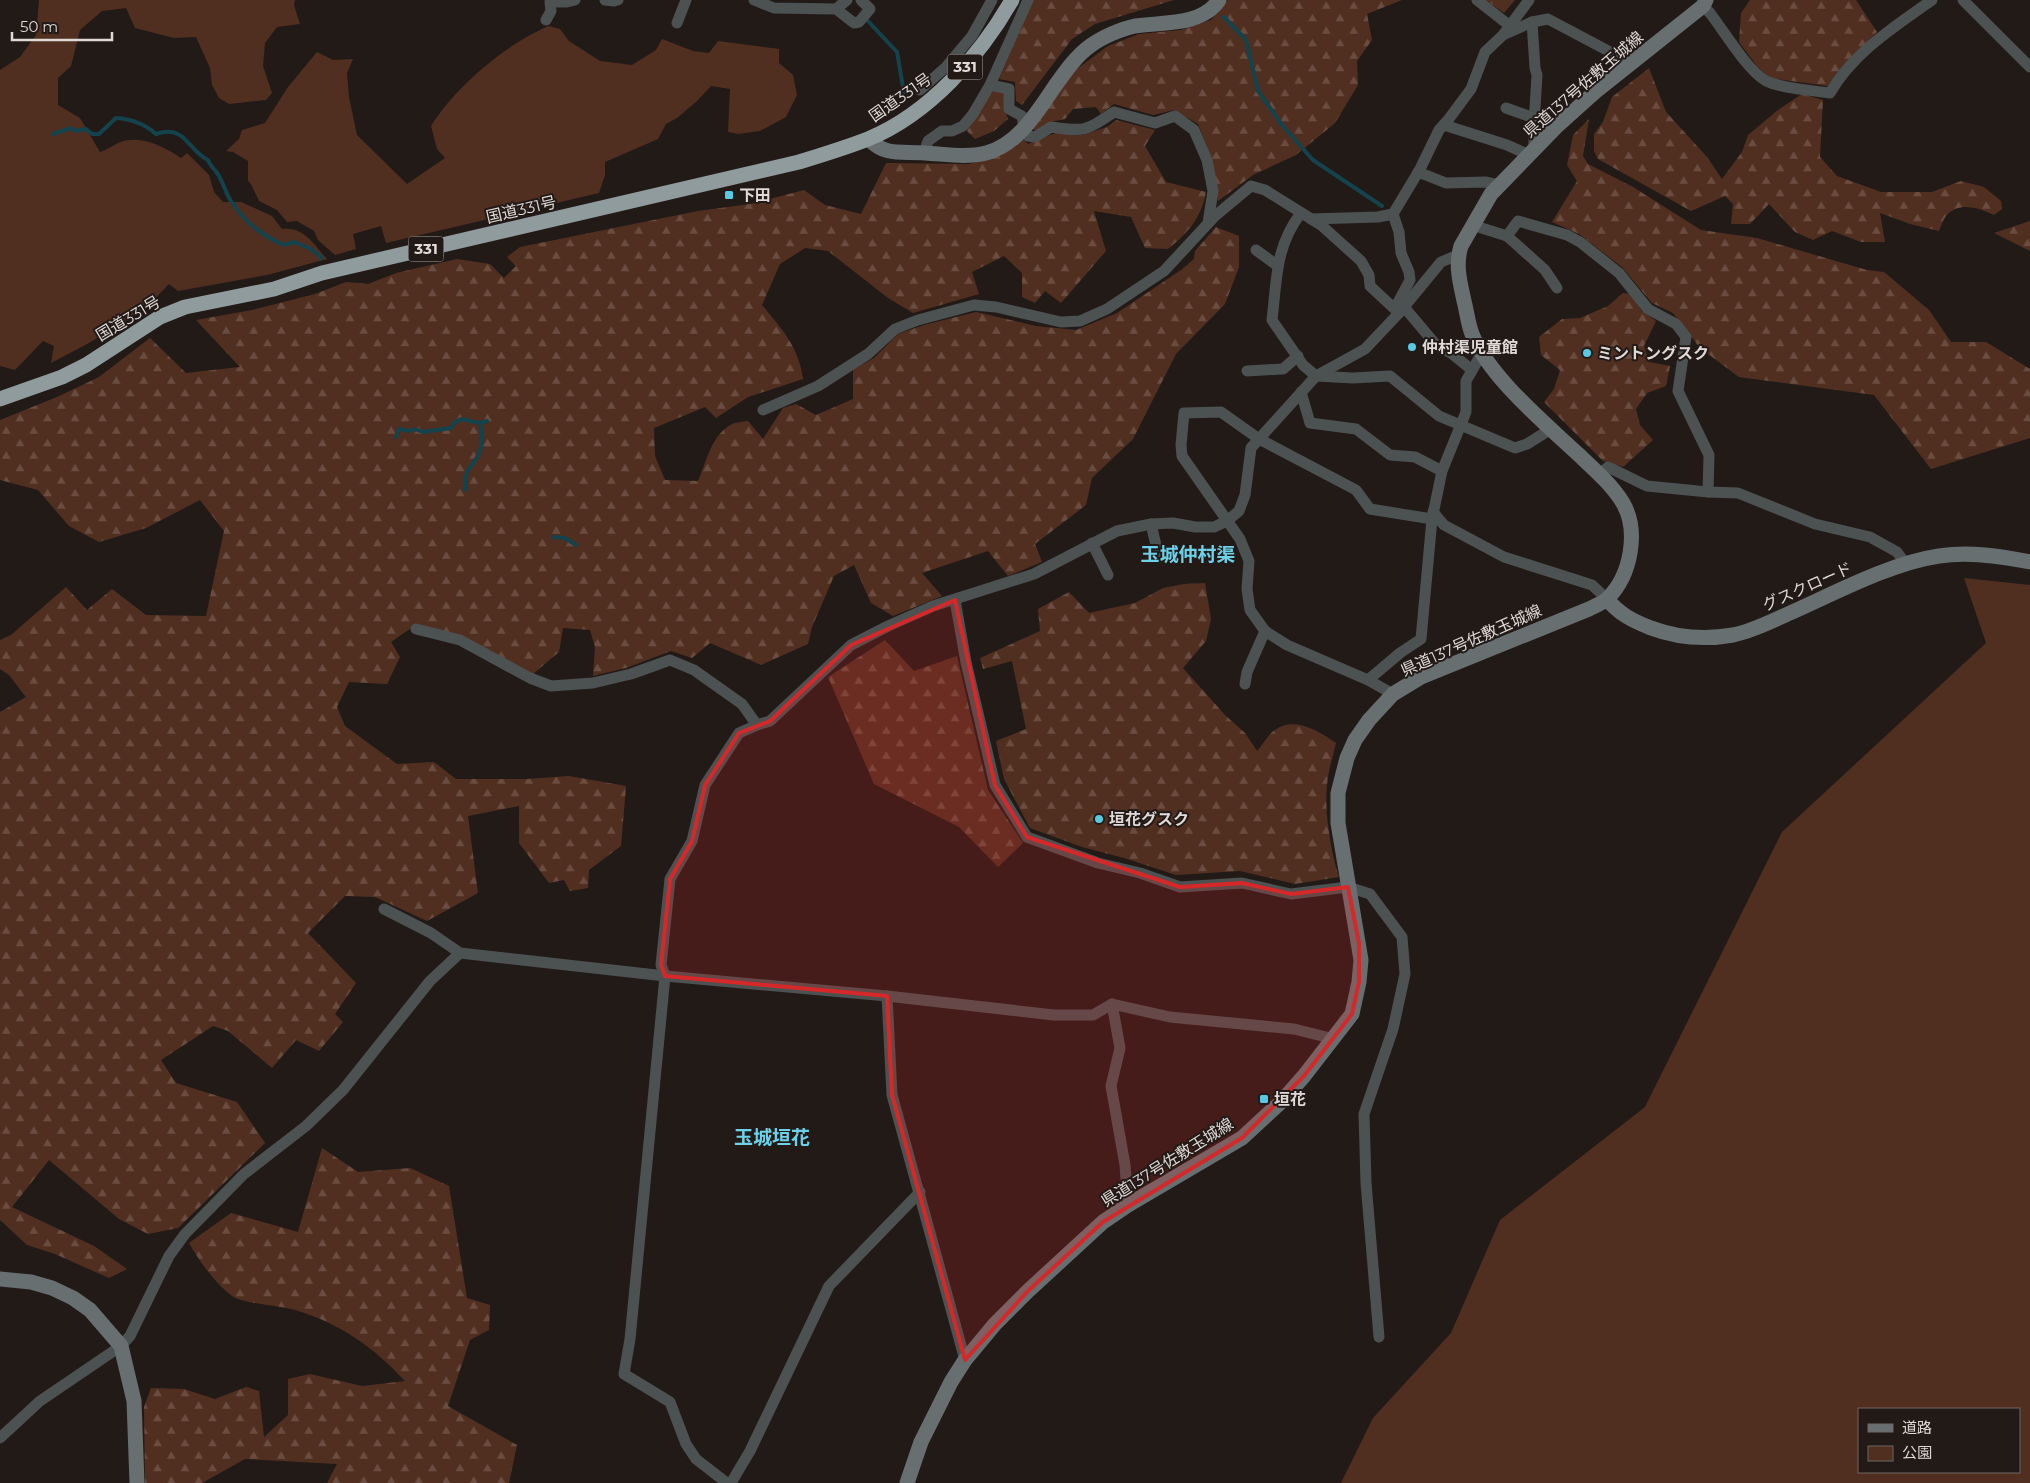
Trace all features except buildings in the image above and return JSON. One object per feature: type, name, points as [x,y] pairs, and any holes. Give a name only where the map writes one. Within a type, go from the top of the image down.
[{"type":"highway","name":"国道331号","points":[[0,399],[62,377],[86,365],[160,317],[185,306],[274,289],[322,273],[798,162],[869,139],[903,120],[927,102],[963,69],[999,23],[1012,0]]},
{"type":"main road","points":[[869,139],[883,151],[963,155],[986,153],[1001,146],[1024,128],[1073,62],[1090,46],[1133,27],[1198,18],[1208,12],[1219,0]]},
{"type":"main road","name":"県道137号佐敷玉城線","points":[[907,1483],[921,1442],[951,1382],[965,1360],[996,1324],[1028,1291],[1096,1228],[1128,1205],[1242,1138],[1281,1102],[1334,1039],[1352,1014],[1360,982],[1360,952],[1338,823],[1338,794],[1347,758],[1354,740],[1369,720],[1393,694],[1422,677],[1589,609],[1607,599],[1618,586],[1626,571],[1631,550],[1629,518],[1623,504],[1599,474],[1517,397],[1482,354],[1472,334],[1457,270],[1458,255],[1472,225],[1491,194],[1531,152],[1569,115],[1704,3]]},
{"type":"main road","name":"グスクロード","points":[[1607,599],[1624,616],[1656,630],[1689,637],[1714,637],[1735,634],[1757,627],[1868,578],[1906,564],[1939,556],[1976,554],[2030,562]]},
{"type":"main road","points":[[0,1279],[31,1282],[52,1288],[73,1298],[90,1310],[121,1346],[134,1401],[137,1483]]},
{"type":"street","points":[[546,20],[551,11],[550,2],[576,0]]},
{"type":"street","points":[[605,0],[614,2],[618,0]]},
{"type":"street","points":[[677,23],[686,0]]},
{"type":"street","points":[[754,0],[774,8],[836,9],[854,23],[859,22],[870,9],[861,0]]},
{"type":"street","points":[[836,9],[847,0]]},
{"type":"street","points":[[920,90],[946,67],[972,36],[992,0]]},
{"type":"street","points":[[924,153],[928,141],[942,131],[952,131],[963,126],[974,114],[990,85],[1028,0]]},
{"type":"street","points":[[1477,0],[1506,30]]},
{"type":"street","points":[[1704,3],[1752,70],[1766,81],[1782,86],[1830,93],[1847,68],[1866,50],[1932,0]]},
{"type":"street","points":[[1963,0],[2030,67]]},
{"type":"street","points":[[1524,2],[1506,30],[1485,52],[1471,89],[1429,148],[1418,172],[1393,214],[1378,217],[1306,216],[1290,228],[1278,259],[1272,320],[1303,365],[1316,376],[1353,378],[1390,376],[1439,416],[1515,448],[1527,444],[1552,429]]},
{"type":"street","points":[[1506,30],[1548,19],[1616,56],[1628,66]]},
{"type":"street","points":[[1444,125],[1531,152],[1537,75],[1532,22]]},
{"type":"street","points":[[990,85],[1009,89],[1009,109],[1022,116],[1024,128],[1028,136],[1034,137],[1051,127],[1072,130],[1090,128],[1114,112],[1155,123],[1175,116],[1194,130],[1207,160],[1213,191],[1208,223]]},
{"type":"street","points":[[1506,108],[1534,118]]},
{"type":"street","points":[[1418,172],[1446,183],[1485,182],[1500,185]]},
{"type":"street","points":[[763,410],[818,386],[868,354],[895,329],[918,320],[974,305],[996,307],[1061,322],[1080,321],[1107,309],[1164,271],[1208,223],[1251,186],[1265,190],[1322,225],[1362,261],[1369,275],[1370,286],[1399,309],[1437,346],[1451,353],[1472,370]]},
{"type":"street","points":[[1393,214],[1399,232],[1401,253],[1409,272],[1410,280],[1399,309]]},
{"type":"street","points":[[1507,236],[1518,222],[1567,235],[1580,242],[1619,274],[1648,309],[1676,324],[1686,337],[1678,391],[1709,455],[1708,492]]},
{"type":"street","points":[[1472,225],[1507,236],[1545,270],[1557,288]]},
{"type":"street","points":[[1256,250],[1278,266]]},
{"type":"street","points":[[920,1192],[829,1286],[750,1451],[729,1483],[696,1458],[686,1444],[670,1402],[624,1374],[632,1322],[665,976],[661,965],[670,879],[692,842],[704,785],[740,733],[757,724],[770,721],[851,645],[918,613],[1034,574],[1117,532],[1151,524],[1173,523],[1195,527],[1214,527],[1226,521],[1239,511],[1245,495],[1251,448],[1316,376],[1365,349],[1441,262],[1458,255]]},
{"type":"street","points":[[1368,680],[1400,653],[1421,640],[1432,515],[1442,471],[1466,412],[1466,381],[1482,354]]},
{"type":"street","points":[[1247,371],[1283,369],[1298,356]]},
{"type":"street","points":[[1301,392],[1310,423],[1356,429],[1390,455],[1415,457],[1442,471]]},
{"type":"street","points":[[1393,694],[1368,680],[1287,645],[1264,631],[1250,610],[1247,589],[1248,561],[1240,539],[1182,456],[1181,445],[1184,413],[1220,412],[1258,440],[1356,490],[1370,509],[1432,515],[1444,525],[1504,557],[1592,585],[1607,599]]},
{"type":"street","points":[[1599,474],[1608,467],[1647,486],[1738,493],[1815,524],[1870,537],[1897,552],[1906,564]]},
{"type":"street","points":[[1151,524],[1158,558]]},
{"type":"street","points":[[1092,543],[1108,575]]},
{"type":"street","points":[[955,600],[966,662],[996,785],[1027,837],[1098,863],[1140,873],[1180,887],[1242,883],[1291,894],[1348,887],[1370,894],[1402,937],[1405,974],[1393,1030],[1364,1114],[1366,1183],[1379,1337]]},
{"type":"street","points":[[416,629],[460,640],[530,678],[552,686],[592,683],[631,674],[670,660],[694,670],[742,704],[757,724]]},
{"type":"street","points":[[1245,684],[1247,672],[1264,631]]},
{"type":"street","points":[[384,909],[431,934],[460,953],[665,976],[887,996],[1054,1015],[1093,1016],[1112,1004],[1170,1017],[1294,1029],[1334,1039]]},
{"type":"street","points":[[0,1438],[40,1401],[121,1346],[130,1336],[169,1256],[185,1234],[244,1174],[306,1126],[343,1090],[430,981],[460,953]]},
{"type":"street","points":[[887,996],[892,1095],[965,1360]]},
{"type":"street","points":[[1112,1004],[1120,1048],[1111,1086],[1125,1165],[1128,1205]]},
{"type":"highlighted area","points":[[955,600],[995,785],[1027,837],[1180,887],[1242,883],[1291,894],[1348,887],[1359,943],[1359,982],[1352,1014],[1304,1076],[1242,1138],[1103,1222],[1028,1291],[965,1360],[892,1095],[887,996],[665,976],[661,965],[670,879],[692,841],[705,785],[739,733],[770,721],[851,645]]},
{"type":"green space","points":[[39,0],[295,0],[294,5],[300,24],[277,27],[265,43],[263,66],[272,93],[266,100],[229,104],[219,98],[212,85],[210,68],[196,37],[174,38],[135,28],[126,8],[102,11],[80,30],[71,66],[58,78],[58,105],[80,118],[100,152],[118,143],[134,140],[151,143],[167,149],[181,158],[187,153],[209,175],[214,192],[223,202],[241,202],[272,216],[282,229],[290,229],[303,234],[313,242],[327,259],[267,275],[178,291],[169,284],[145,309],[51,363],[54,346],[43,341],[15,370],[0,366],[0,70],[20,57],[36,35]]},
{"type":"green space","points":[[1033,0],[1174,0],[1095,24],[1072,39],[1022,105],[1016,101],[1015,82],[999,79]]},
{"type":"green space","points":[[1228,0],[1402,0],[1367,14],[1372,40],[1357,61],[1358,85],[1335,123],[1296,155],[1253,175],[1218,201],[1212,158],[1198,124],[1174,110],[1153,115],[1114,104],[1101,114],[1096,107],[1073,109],[1065,119],[1050,122],[1036,131],[1031,128],[1066,77],[1108,46],[1139,34],[1181,30],[1211,20]]},
{"type":"green space","points":[[1486,0],[1515,0],[1504,13]]},
{"type":"green space","points":[[1750,0],[1856,0],[1877,32],[1840,69],[1828,86],[1769,78],[1757,66],[1739,42],[1741,13]]},
{"type":"green space","points":[[549,26],[560,29],[569,41],[600,61],[632,65],[656,50],[662,39],[693,51],[709,53],[718,41],[779,49],[779,63],[793,75],[797,95],[786,117],[760,131],[738,134],[728,132],[730,89],[711,86],[677,118],[666,124],[658,139],[605,162],[605,175],[599,193],[386,243],[381,226],[353,234],[356,249],[335,255],[318,240],[314,231],[297,221],[287,222],[277,210],[259,201],[248,181],[248,161],[233,152],[226,151],[239,139],[242,130],[265,123],[288,87],[317,52],[333,60],[353,59],[347,73],[349,97],[357,135],[407,184],[445,158],[437,149],[431,126],[454,96],[483,68],[516,43]]},
{"type":"green space","points":[[1649,68],[1666,112],[1707,157],[1722,179],[1742,152],[1748,135],[1778,110],[1802,94],[1823,100],[1820,157],[1837,176],[1881,192],[1932,192],[1961,181],[1984,187],[2001,201],[2002,209],[1994,215],[1969,207],[1951,211],[1943,221],[1939,231],[1910,224],[1880,213],[1885,242],[1861,242],[1832,231],[1813,240],[1795,232],[1769,204],[1750,224],[1731,224],[1733,204],[1725,196],[1691,211],[1598,159],[1594,151],[1594,134],[1603,122],[1612,97]]},
{"type":"green space","points":[[992,91],[1004,93],[1005,111],[1008,119],[994,131],[975,139],[967,131]]},
{"type":"green space","points":[[1589,119],[1583,156],[1588,164],[1633,187],[1701,230],[1757,238],[1867,270],[1884,272],[1929,310],[1951,342],[1986,342],[2030,369],[2030,438],[1931,469],[1874,395],[1739,377],[1700,348],[1673,313],[1652,303],[1622,267],[1579,234],[1552,222],[1577,181],[1567,165],[1573,135]]},
{"type":"green space","points":[[1116,120],[1155,130],[1145,146],[1166,182],[1206,192],[1201,209],[1193,224],[1168,249],[1145,248],[1131,217],[1094,211],[1106,251],[1061,303],[1045,291],[1035,303],[1022,297],[1022,273],[1004,256],[972,272],[979,294],[913,313],[888,298],[828,251],[805,248],[780,264],[762,305],[782,330],[798,357],[803,379],[748,397],[716,418],[705,407],[654,428],[655,456],[665,480],[698,481],[714,442],[725,429],[734,423],[748,421],[763,439],[783,408],[796,404],[816,415],[853,399],[853,370],[874,358],[898,334],[924,325],[976,312],[1036,326],[1076,330],[1117,313],[1181,270],[1194,259],[1195,251],[1216,227],[1239,236],[1239,267],[1225,304],[1176,354],[1133,439],[1092,478],[1086,505],[1035,544],[1042,562],[1008,576],[988,551],[922,573],[942,596],[893,616],[871,603],[854,565],[834,576],[812,627],[808,644],[761,665],[710,643],[692,658],[671,651],[626,668],[593,676],[595,647],[590,630],[563,628],[559,652],[533,674],[417,624],[391,642],[400,657],[387,684],[349,682],[337,707],[345,726],[397,764],[434,762],[456,779],[527,779],[569,776],[626,786],[621,846],[589,870],[588,888],[570,891],[564,880],[549,883],[519,843],[519,806],[468,816],[478,893],[427,921],[375,897],[345,896],[308,933],[356,983],[335,1014],[343,1022],[319,1051],[296,1040],[272,1068],[228,1031],[213,1026],[161,1060],[176,1083],[237,1102],[265,1143],[178,1228],[148,1234],[119,1219],[49,1160],[12,1207],[94,1246],[127,1269],[109,1278],[55,1254],[27,1245],[0,1220],[0,712],[26,697],[9,675],[0,669],[0,640],[11,635],[66,587],[87,610],[112,589],[146,615],[206,616],[224,531],[200,500],[146,528],[99,542],[69,526],[38,490],[0,480],[0,420],[57,397],[99,377],[150,338],[186,373],[240,367],[196,320],[252,310],[315,294],[346,282],[368,284],[396,273],[457,259],[490,264],[504,278],[516,266],[507,257],[520,247],[698,211],[750,204],[804,190],[825,205],[861,214],[886,163],[969,164],[1001,155],[1021,137],[1028,144],[1060,132],[1083,135],[1107,127]]},
{"type":"green space","points":[[2030,221],[2030,251],[1994,233]]},
{"type":"green space","points":[[1623,293],[1630,294],[1642,311],[1656,321],[1644,346],[1649,362],[1670,366],[1666,386],[1647,393],[1636,409],[1640,425],[1653,440],[1623,467],[1603,461],[1544,402],[1554,389],[1560,370],[1541,355],[1539,337],[1562,319],[1580,318],[1608,306]]},
{"type":"green space","points":[[1964,578],[2030,585],[2030,1483],[1341,1483],[1373,1418],[1451,1333],[1500,1220],[1645,1107],[1782,832],[1986,643]]},
{"type":"green space","points":[[1205,583],[1211,619],[1206,641],[1183,668],[1225,715],[1245,733],[1257,751],[1272,732],[1290,724],[1314,730],[1336,743],[1329,769],[1326,807],[1333,856],[1339,877],[1295,884],[1240,871],[1176,875],[1082,847],[1030,828],[1004,779],[996,741],[1026,729],[1012,661],[983,669],[980,658],[1040,631],[1038,609],[1069,592],[1089,613],[1135,603],[1163,588]]},
{"type":"green space","points":[[885,640],[914,671],[957,656],[988,790],[1023,843],[998,867],[959,827],[874,784],[828,677]]},
{"type":"green space","points":[[322,1148],[358,1172],[410,1168],[449,1186],[467,1298],[490,1305],[489,1330],[470,1340],[448,1406],[517,1445],[509,1483],[327,1483],[337,1464],[245,1459],[202,1483],[145,1483],[144,1407],[151,1388],[184,1389],[215,1399],[246,1387],[259,1391],[264,1437],[288,1415],[288,1379],[310,1374],[362,1386],[405,1381],[368,1347],[341,1329],[295,1310],[243,1301],[232,1296],[208,1271],[189,1243],[231,1213],[298,1232]]},
{"type":"waterway","points":[[1224,17],[1246,40],[1258,91],[1282,125],[1313,160],[1382,206]]},
{"type":"waterway","points":[[867,20],[897,52],[904,93]]},
{"type":"waterway","points":[[53,134],[71,128],[75,131],[86,129],[92,134],[99,134],[116,118],[138,123],[156,134],[166,132],[180,135],[201,156],[208,160],[219,176],[231,201],[254,227],[284,245],[294,242],[311,249],[322,258]]},
{"type":"waterway","points":[[396,437],[399,429],[410,431],[415,429],[423,432],[451,428],[454,423],[461,419],[480,423]]},
{"type":"waterway","points":[[466,490],[467,472],[481,448],[480,423],[487,421]]},
{"type":"waterway","points":[[553,537],[565,538],[576,545]]},
{"type":"place","name":"下田","points":[[729,195]]},
{"type":"place","name":"仲村渠児童館","points":[[1412,347]]},
{"type":"place","name":"ミントングスク","points":[[1587,353]]},
{"type":"place","name":"垣花グスク","points":[[1099,819]]},
{"type":"place","name":"垣花","points":[[1264,1099]]},
{"type":"district","name":"玉城仲村渠","points":[[1188,554]]},
{"type":"district","name":"玉城垣花","points":[[772,1137]]}]
